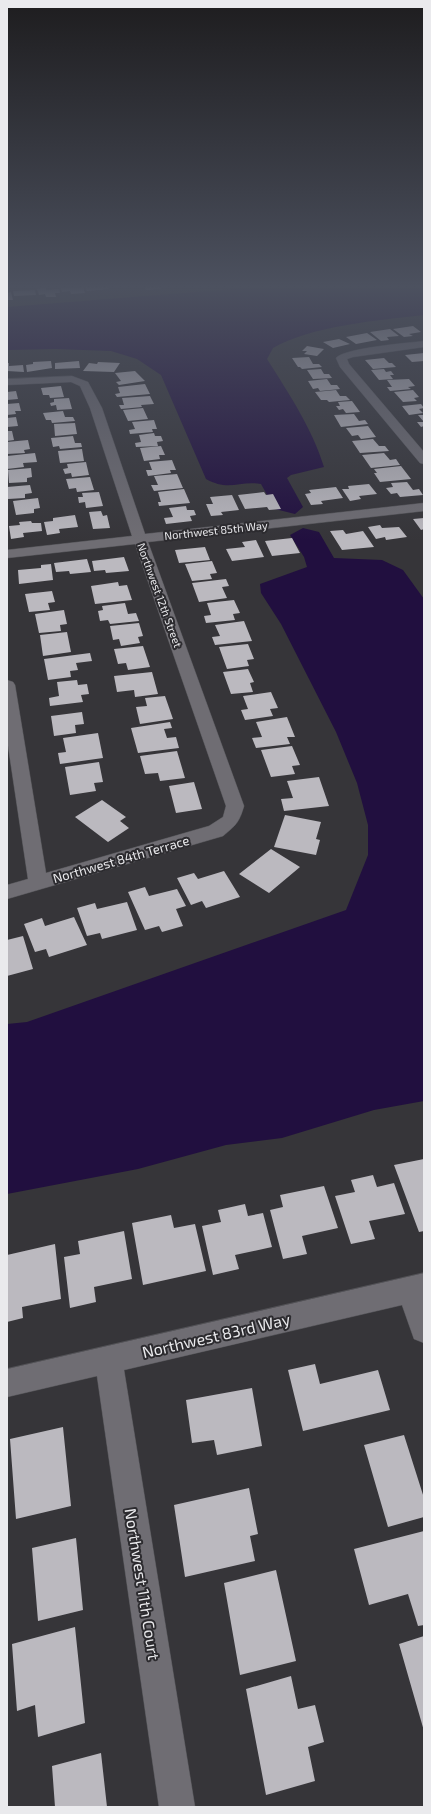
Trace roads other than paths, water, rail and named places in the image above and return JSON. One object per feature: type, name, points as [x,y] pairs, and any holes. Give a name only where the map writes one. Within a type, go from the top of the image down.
[{"type":"street","points":[[350,372],[424,460]]},
{"type":"street","name":"Northwest 12th Street","points":[[7,382],[72,379],[84,384],[96,408],[140,539],[235,806],[232,820]]},
{"type":"street","name":"Northwest 85th Way","points":[[7,554],[424,507]]},
{"type":"street","points":[[7,685],[38,883]]},
{"type":"street","name":"Northwest 84th Terrace","points":[[7,892],[216,831],[232,820]]},
{"type":"street","points":[[417,1288],[424,1329]]},
{"type":"street","name":"Northwest 83rd Way","points":[[7,1383],[109,1361],[417,1288]]},
{"type":"street","name":"Northwest 11th Court","points":[[109,1361],[176,1807]]}]
